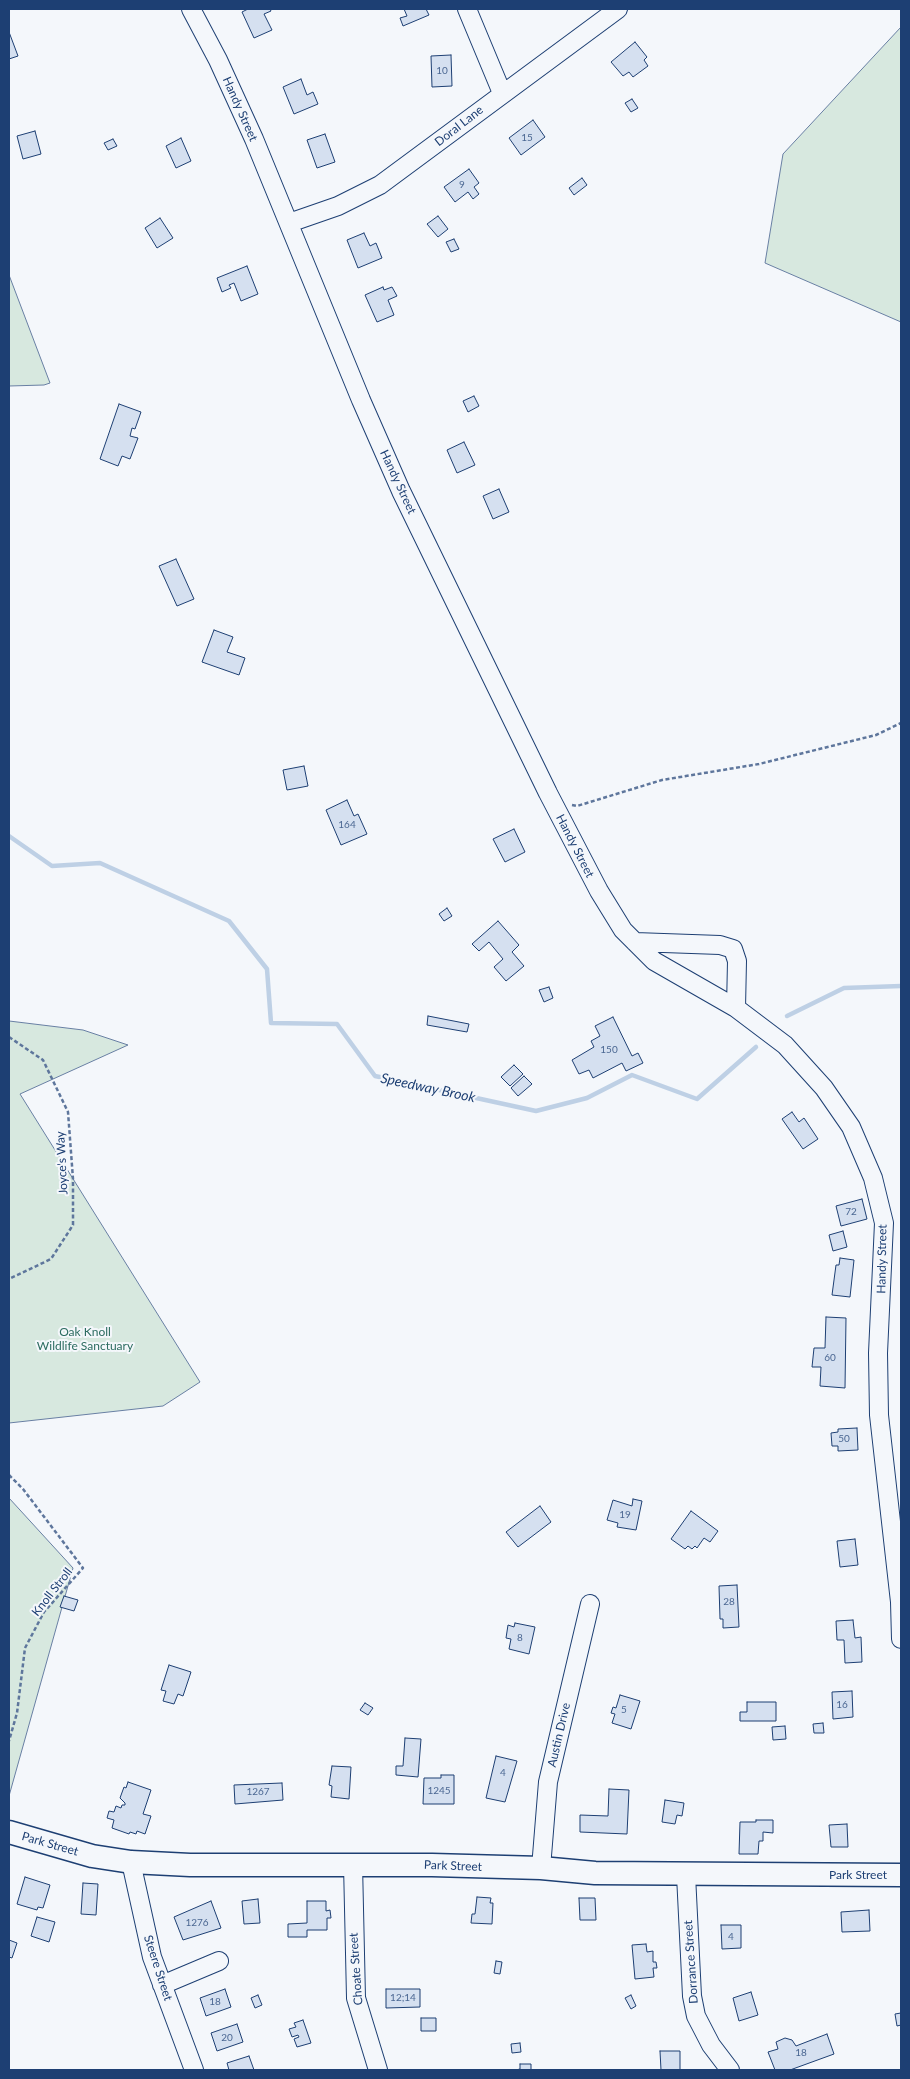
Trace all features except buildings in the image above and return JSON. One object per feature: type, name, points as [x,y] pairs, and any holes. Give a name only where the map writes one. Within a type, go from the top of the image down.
[{"type":"main road","name":"Park Street","points":[[9,1832],[60,1848],[131,1862],[190,1865],[353,1864],[541,1868],[595,1873],[901,1875]]},
{"type":"street","name":"Handy Street","points":[[191,9],[218,60],[250,130],[361,400],[401,491],[548,793],[598,891],[623,930],[654,961],[736,1008],[784,1045],[824,1088],[851,1127],[872,1178],[884,1223],[878,1352],[879,1416],[899,1595],[901,1639]]},
{"type":"street","points":[[467,9],[502,93]]},
{"type":"street","name":"Doral Lane","points":[[289,223],[338,206],[380,184],[618,9]]},
{"type":"street","points":[[635,942],[720,945],[733,949],[737,961],[736,1008]]},
{"type":"street","name":"Austin Drive","points":[[541,1868],[548,1782],[590,1604]]},
{"type":"street","name":"Steere Street","points":[[131,1862],[152,1957],[194,2070]]},
{"type":"street","name":"Choate Street","points":[[353,1864],[356,1998],[378,2070]]},
{"type":"street","name":"Dorrance Street","points":[[686,1874],[692,1996],[696,2016],[711,2045],[730,2070]]},
{"type":"street","points":[[162,1985],[219,1961]]},
{"type":"path","points":[[548,793],[560,802],[577,806],[662,780],[759,764],[876,734],[901,723]]},
{"type":"path","name":"Joyce's Way","points":[[9,1037],[44,1060],[68,1112],[73,1206],[73,1225],[51,1259],[9,1279]]},
{"type":"path","name":"Knoll Stroll","points":[[9,1476],[23,1490],[83,1568],[44,1612],[25,1648],[17,1713],[9,1741]]},
{"type":"green space","points":[[901,27],[901,322],[765,263],[783,154]]},
{"type":"green space","points":[[9,275],[50,383],[44,385],[9,386]]},
{"type":"green space","name":"Oak Knoll Wildlife Sanctuary","points":[[9,1021],[83,1030],[128,1045],[20,1094],[200,1382],[163,1406],[9,1423]]},
{"type":"green space","points":[[9,1498],[73,1568],[9,1796]]},
{"type":"waterway","name":"Speedway Brook","points":[[9,836],[52,866],[100,863],[229,921],[267,969],[271,1023],[337,1024],[375,1076],[536,1111],[587,1098],[632,1075],[697,1099],[756,1047]]},
{"type":"waterway","name":"Speedway Brook","points":[[787,1016],[844,988],[901,986]]}]
